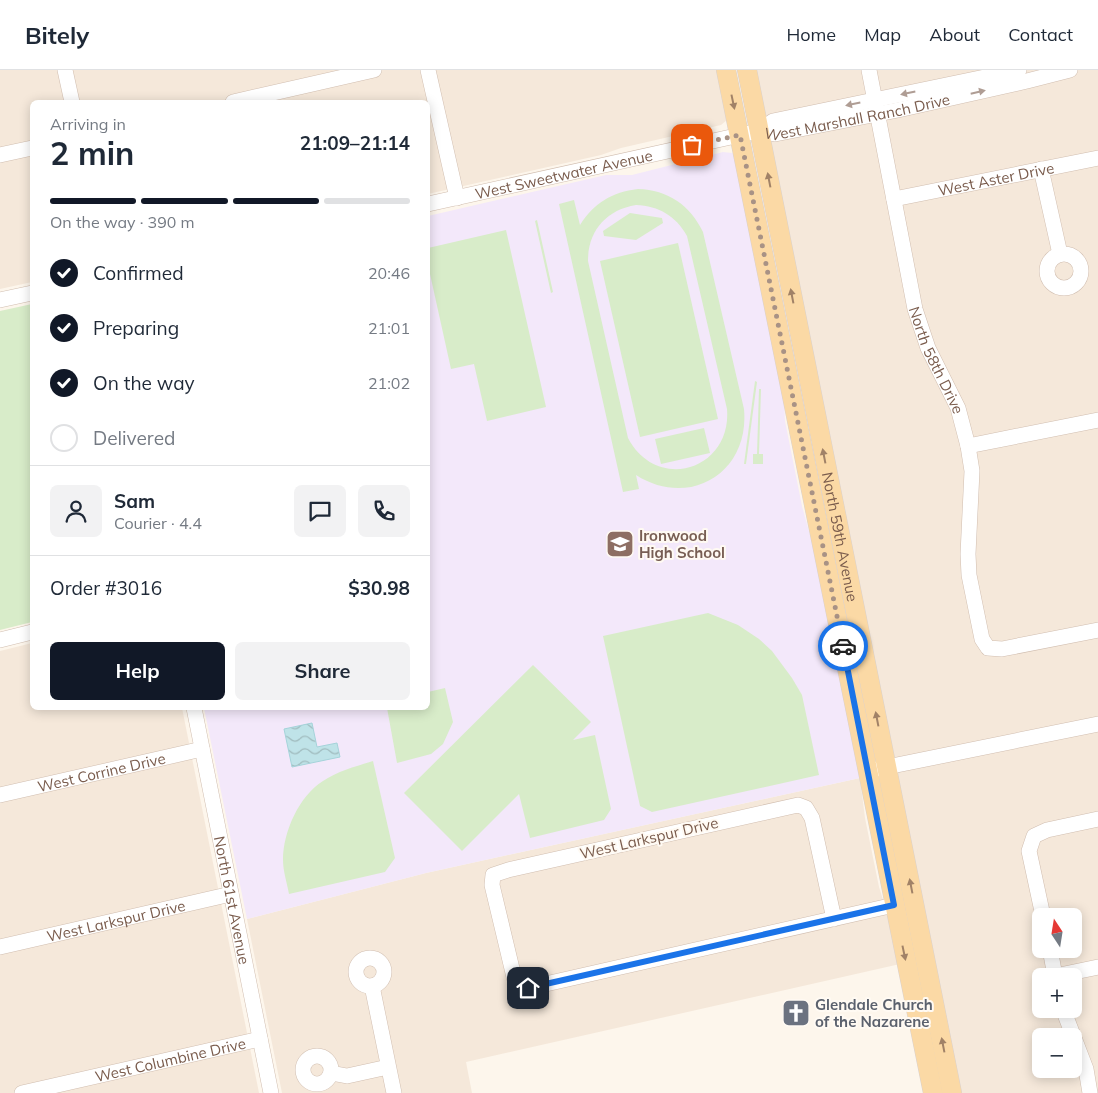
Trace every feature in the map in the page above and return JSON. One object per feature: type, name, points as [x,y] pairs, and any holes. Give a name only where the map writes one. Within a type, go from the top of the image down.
[{"type":"main road","name":"North 59th Avenue","points":[[726,70],[933,1093]]},
{"type":"main road","name":"North 59th Avenue","points":[[747,70],[952,1093]]},
{"type":"main road","points":[[807,474],[822,485],[834,504]]},
{"type":"street","points":[[65,70],[72,100]]},
{"type":"street","points":[[242,100],[374,70]]},
{"type":"street","points":[[428,70],[457,198]]},
{"type":"street","name":"North 58th Drive","points":[[869,70],[915,309],[928,348],[958,408],[968,446],[972,471],[968,554],[969,575],[982,639],[988,648],[1002,650],[1098,630]]},
{"type":"street","name":"West Marshall Ranch Drive","points":[[759,131],[775,134],[1019,70]]},
{"type":"street","name":"West Marshall Ranch Drive","points":[[876,107],[1027,82],[1070,70]]},
{"type":"street","name":"West Sweetwater Avenue","points":[[430,204],[759,131]]},
{"type":"street","points":[[0,156],[30,148]]},
{"type":"street","name":"West Aster Drive","points":[[894,199],[1098,158]]},
{"type":"street","points":[[1041,169],[1060,254]]},
{"type":"street","points":[[0,300],[30,293]]},
{"type":"street","points":[[968,446],[1098,420]]},
{"type":"street","points":[[0,640],[30,632]]},
{"type":"street","name":"North 61st Avenue","points":[[194,710],[271,1093]]},
{"type":"street","points":[[868,771],[1098,724]]},
{"type":"street","name":"West Corrine Drive","points":[[0,795],[202,749]]},
{"type":"street","name":"West Larkspur Drive","points":[[798,805],[806,808],[812,818],[834,919],[528,988],[518,987],[492,884],[493,875],[517,867],[798,805]]},
{"type":"street","points":[[1041,908],[1030,851],[1034,836],[1047,830],[1098,819]]},
{"type":"street","name":"West Larkspur Drive","points":[[0,947],[231,894]]},
{"type":"street","points":[[834,919],[894,905]]},
{"type":"street","points":[[1082,970],[1098,967]]},
{"type":"street","points":[[372,986],[394,1093]]},
{"type":"street","points":[[1066,1018],[1086,1069],[1090,1093]]},
{"type":"street","name":"West Columbine Drive","points":[[22,1093],[260,1039]]},
{"type":"street","points":[[331,1073],[347,1076],[388,1067]]},
{"type":"shaded area","points":[[0,70],[719,70],[727,120],[721,125],[621,148],[601,155],[430,194],[430,100],[30,100],[30,282],[0,289]]},
{"type":"shaded area","points":[[754,70],[1098,70],[1098,1093],[960,1093]]},
{"type":"shaded area","name":"Ironwood High School","points":[[723,152],[732,153],[738,158],[783,381],[785,421],[802,506],[823,582],[860,778],[426,873],[247,919],[204,710],[430,710],[430,216],[606,175],[632,175]]},
{"type":"shaded area","points":[[30,644],[30,710],[182,710],[259,1093],[0,1093],[0,651]]},
{"type":"shaded area","points":[[860,778],[865,818],[879,887],[891,925],[900,964],[466,1062],[472,1093],[282,1093],[247,919],[426,873]]},
{"type":"green space","points":[[638,189],[649,190],[668,196],[685,207],[698,222],[703,232],[744,409],[743,432],[737,451],[726,467],[712,479],[695,486],[676,488],[656,485],[636,475],[639,489],[623,492],[559,204],[574,200],[580,225],[585,217],[604,200]],"holes":[[[636,205],[666,213],[678,223],[687,236],[727,409],[725,430],[718,447],[706,459],[690,467],[673,469],[656,465],[641,455],[628,438],[588,261],[591,240],[595,231],[608,217],[625,208]]]},
{"type":"green space","points":[[630,213],[662,218],[663,223],[636,240],[604,236],[603,231]]},
{"type":"green space","points":[[537,220],[553,292],[551,293],[535,221]]},
{"type":"green space","points":[[506,230],[546,407],[487,421],[474,364],[451,369],[430,274],[430,248]]},
{"type":"green space","points":[[678,243],[718,419],[640,437],[600,261]]},
{"type":"green space","points":[[30,304],[30,622],[0,630],[0,311]]},
{"type":"green space","points":[[755,381],[757,382],[746,464],[744,464]]},
{"type":"green space","points":[[759,389],[761,389],[759,454],[763,454],[763,464],[753,464],[753,454],[757,454]]},
{"type":"green space","points":[[704,428],[710,453],[661,464],[655,439]]},
{"type":"green space","points":[[708,613],[738,625],[759,639],[772,651],[792,678],[802,695],[819,775],[652,812],[640,806],[603,636]]},
{"type":"green space","points":[[533,665],[591,722],[573,740],[595,735],[611,809],[604,820],[530,838],[519,794],[462,851],[404,793]]},
{"type":"green space","points":[[445,688],[453,722],[443,744],[431,754],[397,763],[387,710],[430,710],[430,692]]},
{"type":"green space","points":[[373,761],[395,858],[385,872],[289,894],[283,860],[284,849],[289,827],[300,805],[314,788],[329,777]]},
{"type":"water","points":[[312,723],[317,747],[337,743],[340,757],[292,767],[284,729]]},
{"type":"way so far","points":[[692,145],[740,135],[843,646]]},
{"type":"place","name":"Ironwood High School","points":[[620,544]]},
{"type":"place","name":"Glendale Church of the Nazarene","points":[[796,1013]]},
{"type":"route","points":[[528,988],[894,905],[843,646]]}]
